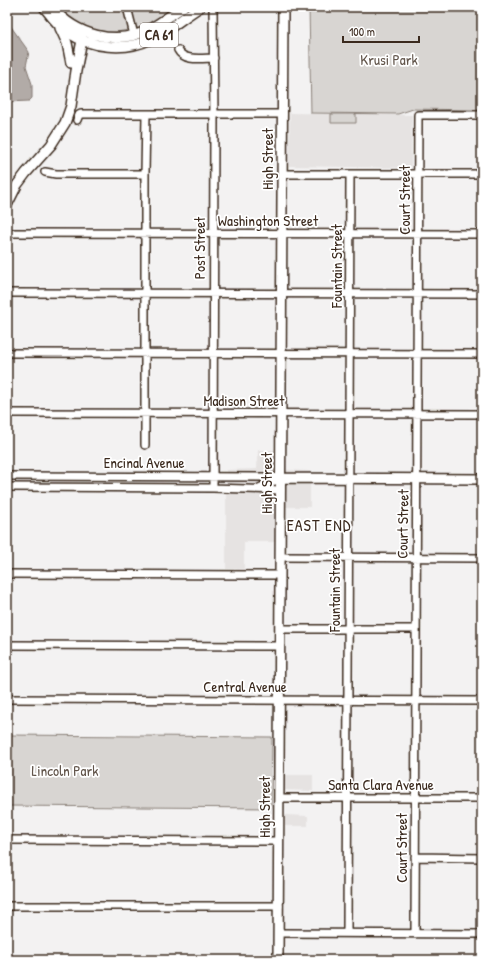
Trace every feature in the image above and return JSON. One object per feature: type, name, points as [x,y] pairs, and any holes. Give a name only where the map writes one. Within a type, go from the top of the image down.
[{"type":"main road","name":"CA 61","points":[[44,7],[66,32],[80,36],[95,44],[111,47],[136,45],[150,40],[200,7]]},
{"type":"main road","name":"CA 61","points":[[52,7],[80,36]]},
{"type":"main road","name":"CA 61","points":[[80,36],[120,37],[134,35],[149,29],[183,7]]},
{"type":"main road","name":"High Street","points":[[278,960],[283,7]]},
{"type":"main road","points":[[57,23],[67,43],[71,63]]},
{"type":"main road","points":[[7,193],[22,169],[47,141],[60,121],[66,104],[71,63],[80,36]]},
{"type":"main road","points":[[7,205],[21,179],[51,145],[71,106],[80,36]]},
{"type":"main road","name":"Encinal Avenue","points":[[281,478],[482,479]]},
{"type":"street","points":[[127,7],[134,35]]},
{"type":"street","name":"Post Street","points":[[212,488],[214,234],[213,7]]},
{"type":"street","points":[[178,50],[180,54],[187,58],[214,58]]},
{"type":"street","points":[[79,117],[146,114],[283,114]]},
{"type":"street","points":[[145,445],[146,114]]},
{"type":"street","name":"Court Street","points":[[415,933],[418,115],[482,115]]},
{"type":"street","points":[[45,172],[56,174],[145,174]]},
{"type":"street","points":[[282,174],[482,174]]},
{"type":"street","name":"Fountain Street","points":[[346,933],[350,174]]},
{"type":"street","name":"Washington Street","points":[[7,233],[482,234]]},
{"type":"street","points":[[7,293],[482,294]]},
{"type":"street","points":[[7,353],[482,354]]},
{"type":"street","name":"Madison Street","points":[[7,413],[482,414]]},
{"type":"street","name":"Encinal Avenue","points":[[7,476],[212,476],[281,478]]},
{"type":"street","points":[[143,477],[143,488]]},
{"type":"street","name":"Encinal Avenue","points":[[257,489],[281,478]]},
{"type":"street","name":"Encinal Avenue","points":[[7,487],[212,488],[281,490]]},
{"type":"street","points":[[280,557],[482,558]]},
{"type":"street","points":[[7,574],[280,575]]},
{"type":"street","points":[[280,629],[416,629]]},
{"type":"street","points":[[7,645],[280,646]]},
{"type":"street","name":"Central Avenue","points":[[7,699],[482,701]]},
{"type":"street","name":"Santa Clara Avenue","points":[[279,798],[482,798]]},
{"type":"street","points":[[7,840],[279,841]]},
{"type":"street","points":[[415,857],[482,858]]},
{"type":"street","points":[[7,906],[279,906]]},
{"type":"street","points":[[278,932],[482,934]]},
{"type":"shaded area","points":[[7,21],[29,52],[26,66],[32,84],[32,98],[29,101],[7,102]]},
{"type":"shaded area","points":[[290,113],[412,115],[411,168],[289,166]]},
{"type":"shaded area","points":[[258,450],[286,451],[287,470],[310,471],[310,507],[286,507],[286,542],[244,542],[244,569],[226,569],[226,470],[257,469]]},
{"type":"shaded area","points":[[285,775],[313,775],[313,791],[285,790]]},
{"type":"shaded area","points":[[285,815],[308,816],[308,826],[285,826]]},
{"type":"green space","points":[[58,7],[175,7],[140,28],[111,33],[96,31],[72,20]]},
{"type":"green space","name":"Krusi Park","points":[[309,7],[481,7],[481,110],[413,109],[398,114],[311,113]]},
{"type":"green space","points":[[331,114],[356,114],[356,123],[331,123]]},
{"type":"green space","name":"Lincoln Park","points":[[7,735],[272,737],[271,808],[7,806]]},
{"type":"district","name":"EAST END","points":[[319,525]]}]
